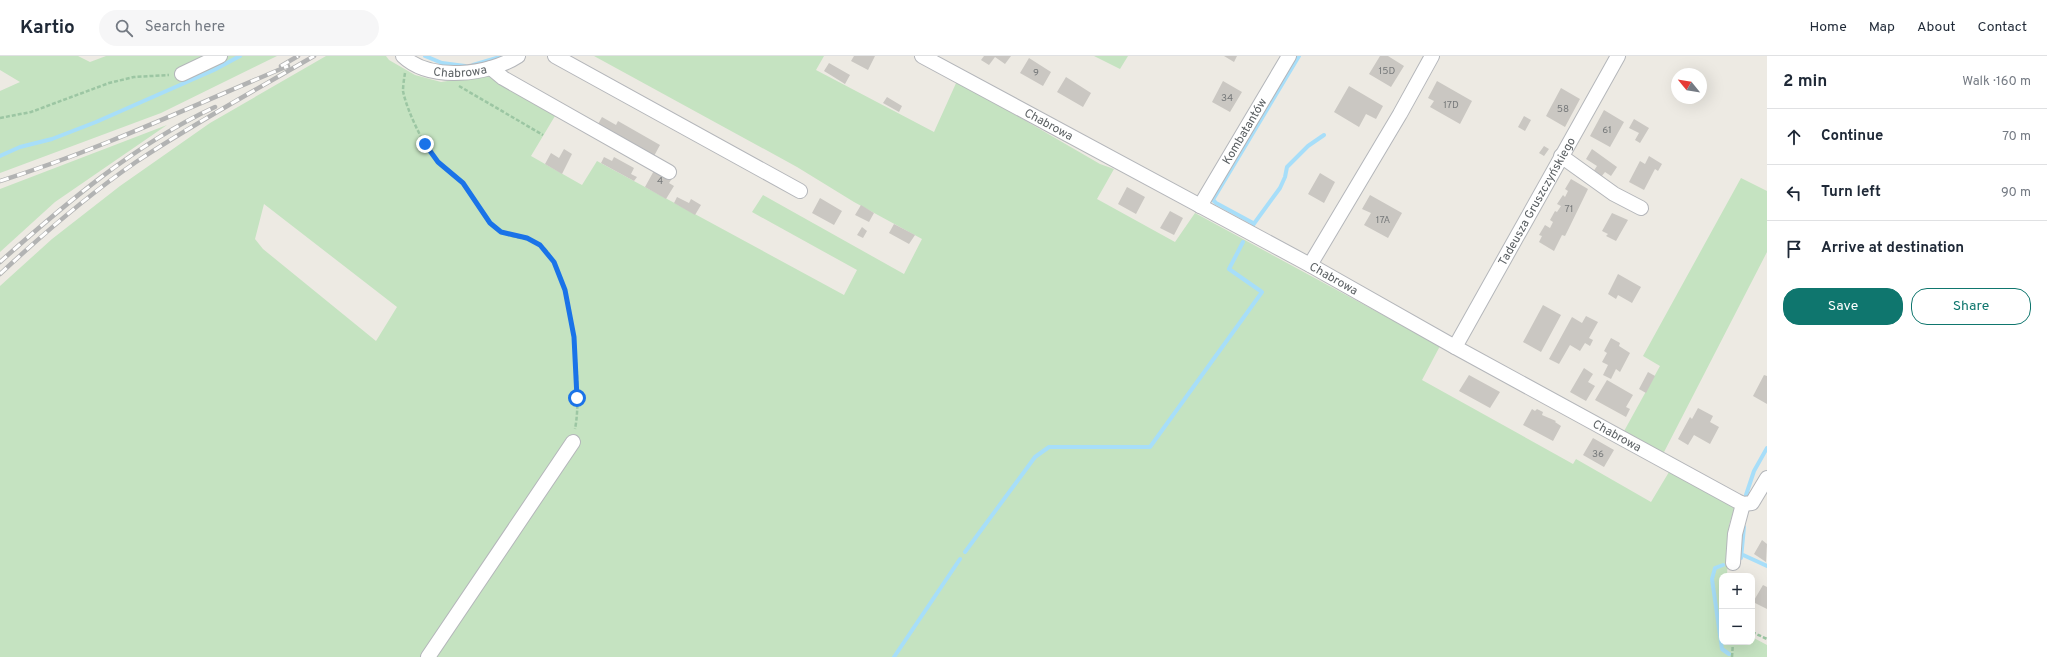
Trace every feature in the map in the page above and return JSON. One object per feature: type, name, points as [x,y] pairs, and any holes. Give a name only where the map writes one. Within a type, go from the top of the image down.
[{"type":"street","points":[[182,74],[220,56]]},
{"type":"street","name":"Chabrowa","points":[[405,58],[431,69],[453,73],[477,72],[491,68],[518,56]]},
{"type":"street","points":[[555,56],[800,190]]},
{"type":"street","name":"Chabrowa","points":[[922,56],[1310,265],[1455,347],[1743,504]]},
{"type":"street","name":"Kombatantów","points":[[1200,206],[1289,56]]},
{"type":"street","points":[[1310,265],[1400,114],[1432,56]]},
{"type":"street","name":"Tadeusza Gruszczyńskiego","points":[[1455,347],[1618,56]]},
{"type":"street","points":[[491,68],[503,78],[669,172]]},
{"type":"street","points":[[1561,156],[1614,194],[1641,208]]},
{"type":"street","points":[[428,657],[573,442]]},
{"type":"street","points":[[1733,563],[1735,534],[1743,504],[1748,504],[1755,500],[1767,478]]},
{"type":"path","points":[[405,58],[403,91],[411,114],[425,144],[438,162],[463,183],[490,223],[501,232],[527,238],[540,245],[554,262],[565,290],[575,343],[577,411],[573,442]]},
{"type":"path","points":[[453,73],[459,86],[543,135]]},
{"type":"path","points":[[0,118],[31,112],[109,83],[134,77],[182,74]]},
{"type":"path","points":[[1755,633],[1767,639]]},
{"type":"path","points":[[1732,657],[1733,645]]},
{"type":"green space","points":[[0,56],[78,56],[90,62],[106,56],[277,56],[161,113],[0,173],[0,91],[20,82],[0,70]]},
{"type":"green space","points":[[326,56],[386,56],[389,60],[415,75],[441,82],[493,74],[558,111],[531,156],[582,185],[597,161],[844,295],[857,270],[752,212],[763,195],[904,274],[922,239],[854,202],[797,167],[594,56],[824,56],[816,70],[934,132],[957,81],[1100,164],[1114,169],[1097,199],[1175,242],[1195,213],[1440,346],[1422,380],[1573,464],[1576,459],[1651,502],[1669,472],[1735,507],[1729,525],[1727,573],[1719,573],[1719,645],[1755,645],[1755,639],[1767,645],[1767,657],[0,657],[0,286],[52,239],[120,186],[210,123]],"holes":[[[264,204],[397,307],[376,341],[263,249],[255,239]]]},
{"type":"green space","points":[[1094,56],[1128,56],[1120,69]]},
{"type":"green space","points":[[167,125],[55,202],[0,252],[0,189]]},
{"type":"green space","points":[[1741,178],[1767,191],[1767,252],[1663,454],[1623,433],[1660,366],[1643,356]]},
{"type":"building","points":[[854,56],[875,56],[868,70],[851,61]]},
{"type":"building","points":[[984,56],[1011,56],[1005,64],[995,57],[989,65],[981,60]]},
{"type":"building","points":[[1224,56],[1237,56],[1234,62]]},
{"type":"building","points":[[1380,56],[1388,56],[1404,66],[1391,87],[1369,74]]},
{"type":"building","points":[[1029,58],[1051,72],[1043,86],[1020,73]]},
{"type":"building","points":[[829,63],[850,75],[845,84],[824,71]]},
{"type":"building","points":[[1066,77],[1091,93],[1083,107],[1057,92]]},
{"type":"building","points":[[1223,81],[1242,92],[1230,112],[1212,102]]},
{"type":"building","points":[[1437,81],[1472,101],[1460,124],[1430,107],[1434,101],[1428,98]]},
{"type":"building","points":[[1349,86],[1383,106],[1376,119],[1366,114],[1359,127],[1334,112]]},
{"type":"building","points":[[1561,88],[1580,99],[1565,127],[1546,116]]},
{"type":"building","points":[[887,97],[902,106],[899,112],[883,103]]},
{"type":"building","points":[[1604,110],[1624,122],[1610,147],[1590,136]]},
{"type":"building","points":[[1524,116],[1531,120],[1525,131],[1518,127]]},
{"type":"building","points":[[602,117],[616,125],[618,121],[660,145],[654,156],[622,137],[621,140],[597,126]]},
{"type":"building","points":[[1634,119],[1649,128],[1640,143],[1635,140],[1639,133],[1629,128]]},
{"type":"building","points":[[1544,146],[1549,149],[1544,156],[1539,153]]},
{"type":"building","points":[[564,149],[572,154],[562,174],[545,164],[551,153],[559,158]]},
{"type":"building","points":[[1592,149],[1617,167],[1611,176],[1605,172],[1601,177],[1593,172],[1597,166],[1586,159]]},
{"type":"building","points":[[1649,156],[1662,164],[1658,171],[1655,169],[1644,190],[1629,182],[1640,161],[1645,164]]},
{"type":"building","points":[[604,157],[612,161],[614,157],[634,168],[631,174],[637,177],[634,181],[601,163]]},
{"type":"building","points":[[656,167],[673,177],[669,183],[674,186],[666,199],[645,187]]},
{"type":"building","points":[[1320,173],[1335,182],[1324,203],[1308,194]]},
{"type":"building","points":[[1571,179],[1588,189],[1565,236],[1562,235],[1554,251],[1539,242],[1542,236],[1539,235],[1545,225],[1550,228],[1553,222],[1550,220],[1555,211],[1557,212],[1561,206],[1557,204],[1563,195],[1565,197],[1568,191],[1565,189]]},
{"type":"building","points":[[1127,187],[1145,197],[1136,214],[1118,204]]},
{"type":"building","points":[[1370,195],[1402,213],[1388,238],[1364,225],[1371,213],[1362,209]]},
{"type":"building","points":[[677,197],[689,203],[691,199],[701,205],[695,215],[674,203]]},
{"type":"building","points":[[820,198],[842,211],[834,225],[812,213]]},
{"type":"building","points":[[861,205],[874,213],[869,222],[855,215]]},
{"type":"building","points":[[1170,211],[1183,218],[1174,235],[1160,228]]},
{"type":"building","points":[[1612,213],[1628,220],[1616,241],[1606,236],[1608,234],[1602,231]]},
{"type":"building","points":[[894,224],[915,235],[909,244],[889,233]]},
{"type":"building","points":[[862,227],[867,231],[863,238],[857,235]]},
{"type":"building","points":[[1618,274],[1641,287],[1632,303],[1618,295],[1616,299],[1608,294]]},
{"type":"building","points":[[1543,305],[1561,315],[1541,352],[1523,342]]},
{"type":"building","points":[[1586,316],[1598,322],[1589,338],[1593,340],[1590,346],[1585,343],[1580,351],[1570,345],[1559,364],[1549,359],[1572,317],[1582,323]]},
{"type":"building","points":[[1611,338],[1620,343],[1619,346],[1630,353],[1620,372],[1616,369],[1611,379],[1603,375],[1608,365],[1602,362],[1607,353],[1604,351]]},
{"type":"building","points":[[1584,368],[1593,374],[1588,382],[1595,386],[1586,401],[1570,392]]},
{"type":"building","points":[[1648,372],[1655,376],[1646,393],[1639,389]]},
{"type":"building","points":[[1469,375],[1500,392],[1490,408],[1459,391]]},
{"type":"building","points":[[1764,375],[1767,376],[1767,404],[1753,396]]},
{"type":"building","points":[[1607,380],[1633,395],[1626,407],[1630,409],[1626,417],[1595,400]]},
{"type":"building","points":[[1698,408],[1713,416],[1710,422],[1719,427],[1710,444],[1694,435],[1688,445],[1678,439],[1690,417],[1692,419]]},
{"type":"building","points":[[1532,409],[1535,411],[1537,409],[1543,412],[1542,415],[1556,421],[1555,422],[1561,426],[1553,441],[1523,425]]},
{"type":"building","points":[[1593,438],[1614,450],[1604,467],[1583,455]]},
{"type":"building","points":[[1762,540],[1767,544],[1766,562],[1754,554]]},
{"type":"building","points":[[1763,585],[1767,587],[1767,609],[1755,603],[1755,599]]},
{"type":"waterway","points":[[0,156],[20,147],[52,139],[96,122],[214,70],[240,56]]},
{"type":"waterway","points":[[425,56],[442,63],[465,66]]},
{"type":"waterway","points":[[473,65],[503,56]]},
{"type":"waterway","points":[[1253,223],[1213,200],[1299,56]]},
{"type":"waterway","points":[[1253,225],[1280,188],[1285,177],[1287,167],[1308,146],[1324,135]]},
{"type":"waterway","points":[[965,552],[1035,457],[1049,447],[1150,447],[1262,292],[1229,269],[1243,242]]},
{"type":"waterway","points":[[1746,495],[1754,471],[1767,448]]},
{"type":"waterway","points":[[1741,558],[1744,527]]},
{"type":"waterway","points":[[1741,554],[1767,566]]},
{"type":"waterway","points":[[894,657],[960,559]]},
{"type":"waterway","points":[[1723,565],[1715,568],[1712,579],[1722,649],[1729,654]]},
{"type":"railway","points":[[281,66],[298,56]]},
{"type":"railway","points":[[0,274],[66,215],[136,162],[202,121],[314,56]]},
{"type":"railway","points":[[0,181],[109,142],[288,66]]},
{"type":"railway","points":[[0,262],[75,197],[129,157],[185,122],[215,107]]},
{"type":"route","points":[[425,144],[438,162],[452,172],[463,183],[490,223],[501,232],[527,238],[540,245],[546,250],[554,262],[565,290],[574,337],[577,362],[577,398]]}]
